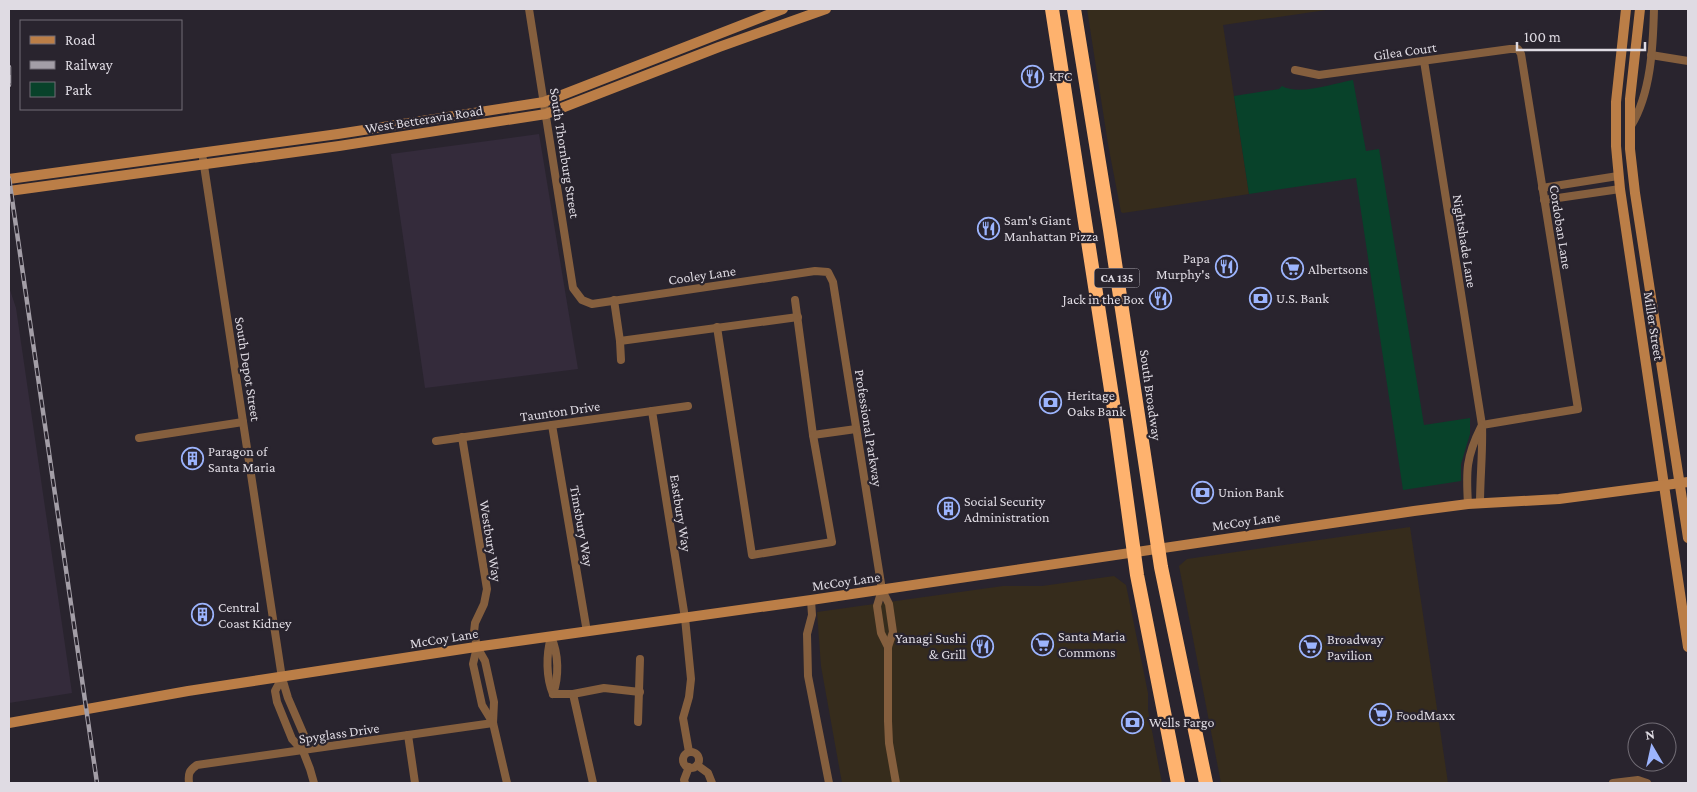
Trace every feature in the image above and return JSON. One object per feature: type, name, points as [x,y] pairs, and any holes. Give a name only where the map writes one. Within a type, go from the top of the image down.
[{"type":"highway","name":"CA 135","points":[[1052,9],[1116,422],[1133,552],[1178,783]]},
{"type":"highway","name":"South Broadway","points":[[1074,9],[1158,548],[1168,606],[1206,783]]},
{"type":"highway","points":[[1103,341],[1126,338]]},
{"type":"street","name":"South Thornburg Street","points":[[528,9],[573,288],[582,300]]},
{"type":"street","name":"West Betteravia Road","points":[[9,179],[338,134],[544,102],[783,9]]},
{"type":"street","name":"West Betteravia Road","points":[[9,191],[339,146],[546,114],[718,47],[826,9]]},
{"type":"street","name":"Miller Street","points":[[1626,9],[1616,102],[1618,176],[1688,647]]},
{"type":"street","name":"Miller Street","points":[[1640,9],[1630,99],[1630,128],[1635,193],[1684,483],[1688,538]]},
{"type":"street","points":[[1630,128],[1643,102],[1651,55],[1654,9]]},
{"type":"street","name":"Gilea Court","points":[[1295,70],[1319,75],[1510,48],[1518,49]]},
{"type":"street","name":"Cordoban Lane","points":[[1482,425],[1578,409],[1521,54],[1518,49]]},
{"type":"street","points":[[1651,55],[1688,61]]},
{"type":"street","name":"Nightshade Lane","points":[[1424,61],[1482,425],[1483,450],[1480,504]]},
{"type":"street","name":"South Depot Street","points":[[202,152],[282,678]]},
{"type":"street","points":[[1542,188],[1618,176]]},
{"type":"street","points":[[1544,200],[1620,189]]},
{"type":"street","name":"Cooley Lane","points":[[582,300],[592,304],[815,271],[828,272]]},
{"type":"street","name":"Professional Parkway","points":[[828,272],[833,282],[882,590],[889,604],[893,632],[888,647],[888,743],[896,783]]},
{"type":"street","points":[[614,300],[621,360]]},
{"type":"street","points":[[718,327],[752,555],[832,542],[813,434],[796,300]]},
{"type":"street","points":[[620,341],[798,317]]},
{"type":"street","name":"Taunton Drive","points":[[436,441],[688,406]]},
{"type":"street","name":"Eastbury Way","points":[[652,411],[685,618],[691,679],[689,697],[683,718],[689,752]]},
{"type":"street","points":[[139,438],[243,422]]},
{"type":"street","name":"Timsbury Way","points":[[552,425],[587,632]]},
{"type":"street","points":[[1468,504],[1467,465],[1471,446],[1482,425]]},
{"type":"street","points":[[813,434],[856,429]]},
{"type":"street","name":"Westbury Way","points":[[462,437],[487,590],[484,604],[475,623],[474,632],[477,647]]},
{"type":"street","name":"McCoy Lane","points":[[9,722],[143,698],[477,647],[882,590],[1158,548],[1468,504],[1559,499],[1684,483]]},
{"type":"street","name":"Professional Parkway","points":[[882,590],[877,606],[881,632],[888,647]]},
{"type":"street","points":[[811,600],[812,615],[807,634],[808,676],[830,783]]},
{"type":"street","points":[[551,637],[556,648],[557,683],[553,694],[572,694],[604,688],[640,692]]},
{"type":"street","points":[[477,647],[473,664],[482,705],[493,723]]},
{"type":"street","points":[[477,647],[485,661],[494,702],[493,723],[507,783]]},
{"type":"street","points":[[638,722],[640,659]]},
{"type":"street","points":[[282,678],[275,692],[277,702],[292,739],[303,751],[314,783]]},
{"type":"street","points":[[282,678],[288,698],[304,735],[303,751]]},
{"type":"street","points":[[572,694],[593,783]]},
{"type":"street","name":"Spyglass Drive","points":[[189,783],[188,775],[190,769],[197,765],[493,723]]},
{"type":"street","points":[[408,735],[415,783]]},
{"type":"street","points":[[695,752],[699,757],[697,765],[695,767],[686,766],[684,761],[686,754],[695,752]]},
{"type":"street","points":[[697,765],[708,773],[712,783]]},
{"type":"street","points":[[685,783],[684,780],[689,767]]},
{"type":"street","points":[[1613,783],[1638,780],[1646,783]]},
{"type":"shaded area","points":[[1087,9],[1333,9],[1223,25],[1249,194],[1123,213],[1121,212],[1108,144]]},
{"type":"shaded area","points":[[539,134],[578,369],[425,388],[391,154]]},
{"type":"shaded area","points":[[9,287],[16,308],[72,693],[9,703]]},
{"type":"shaded area","name":"Broadway Pavilion","points":[[1410,527],[1448,783],[1221,783],[1179,566],[1187,559]]},
{"type":"shaded area","name":"Santa Maria Commons","points":[[1114,576],[1126,585],[1148,693],[1148,710],[1162,783],[842,783],[821,666],[817,612],[1003,586],[1042,586]]},
{"type":"green space","points":[[1353,80],[1366,151],[1379,149],[1424,425],[1470,418],[1470,434],[1461,464],[1461,481],[1403,490],[1356,178],[1249,194],[1234,96],[1279,89],[1282,86],[1297,90]]},
{"type":"railway","points":[[9,67],[9,85]]},
{"type":"railway","points":[[9,178],[97,783]]},
{"type":"place","name":"KFC","points":[[1033,76]]},
{"type":"place","name":"Sam's Giant Manhattan Pizza","points":[[988,228]]},
{"type":"place","name":"Papa Murphy's","points":[[1226,266]]},
{"type":"place","name":"Albertsons","points":[[1292,269]]},
{"type":"place","name":"U.S. Bank","points":[[1260,298]]},
{"type":"place","name":"Jack in the Box","points":[[1160,299]]},
{"type":"place","name":"Heritage Oaks Bank","points":[[1051,403]]},
{"type":"place","name":"Paragon of Santa Maria","points":[[192,459]]},
{"type":"place","name":"Union Bank","points":[[1202,492]]},
{"type":"place","name":"Social Security Administration","points":[[948,509]]},
{"type":"place","name":"Central Coast Kidney","points":[[202,615]]},
{"type":"place","name":"Santa Maria Commons","points":[[1042,644]]},
{"type":"place","name":"Yanagi Sushi & Grill","points":[[982,646]]},
{"type":"place","name":"Broadway Pavilion","points":[[1311,647]]},
{"type":"place","name":"FoodMaxx","points":[[1380,715]]},
{"type":"place","name":"Wells Fargo","points":[[1133,722]]}]
